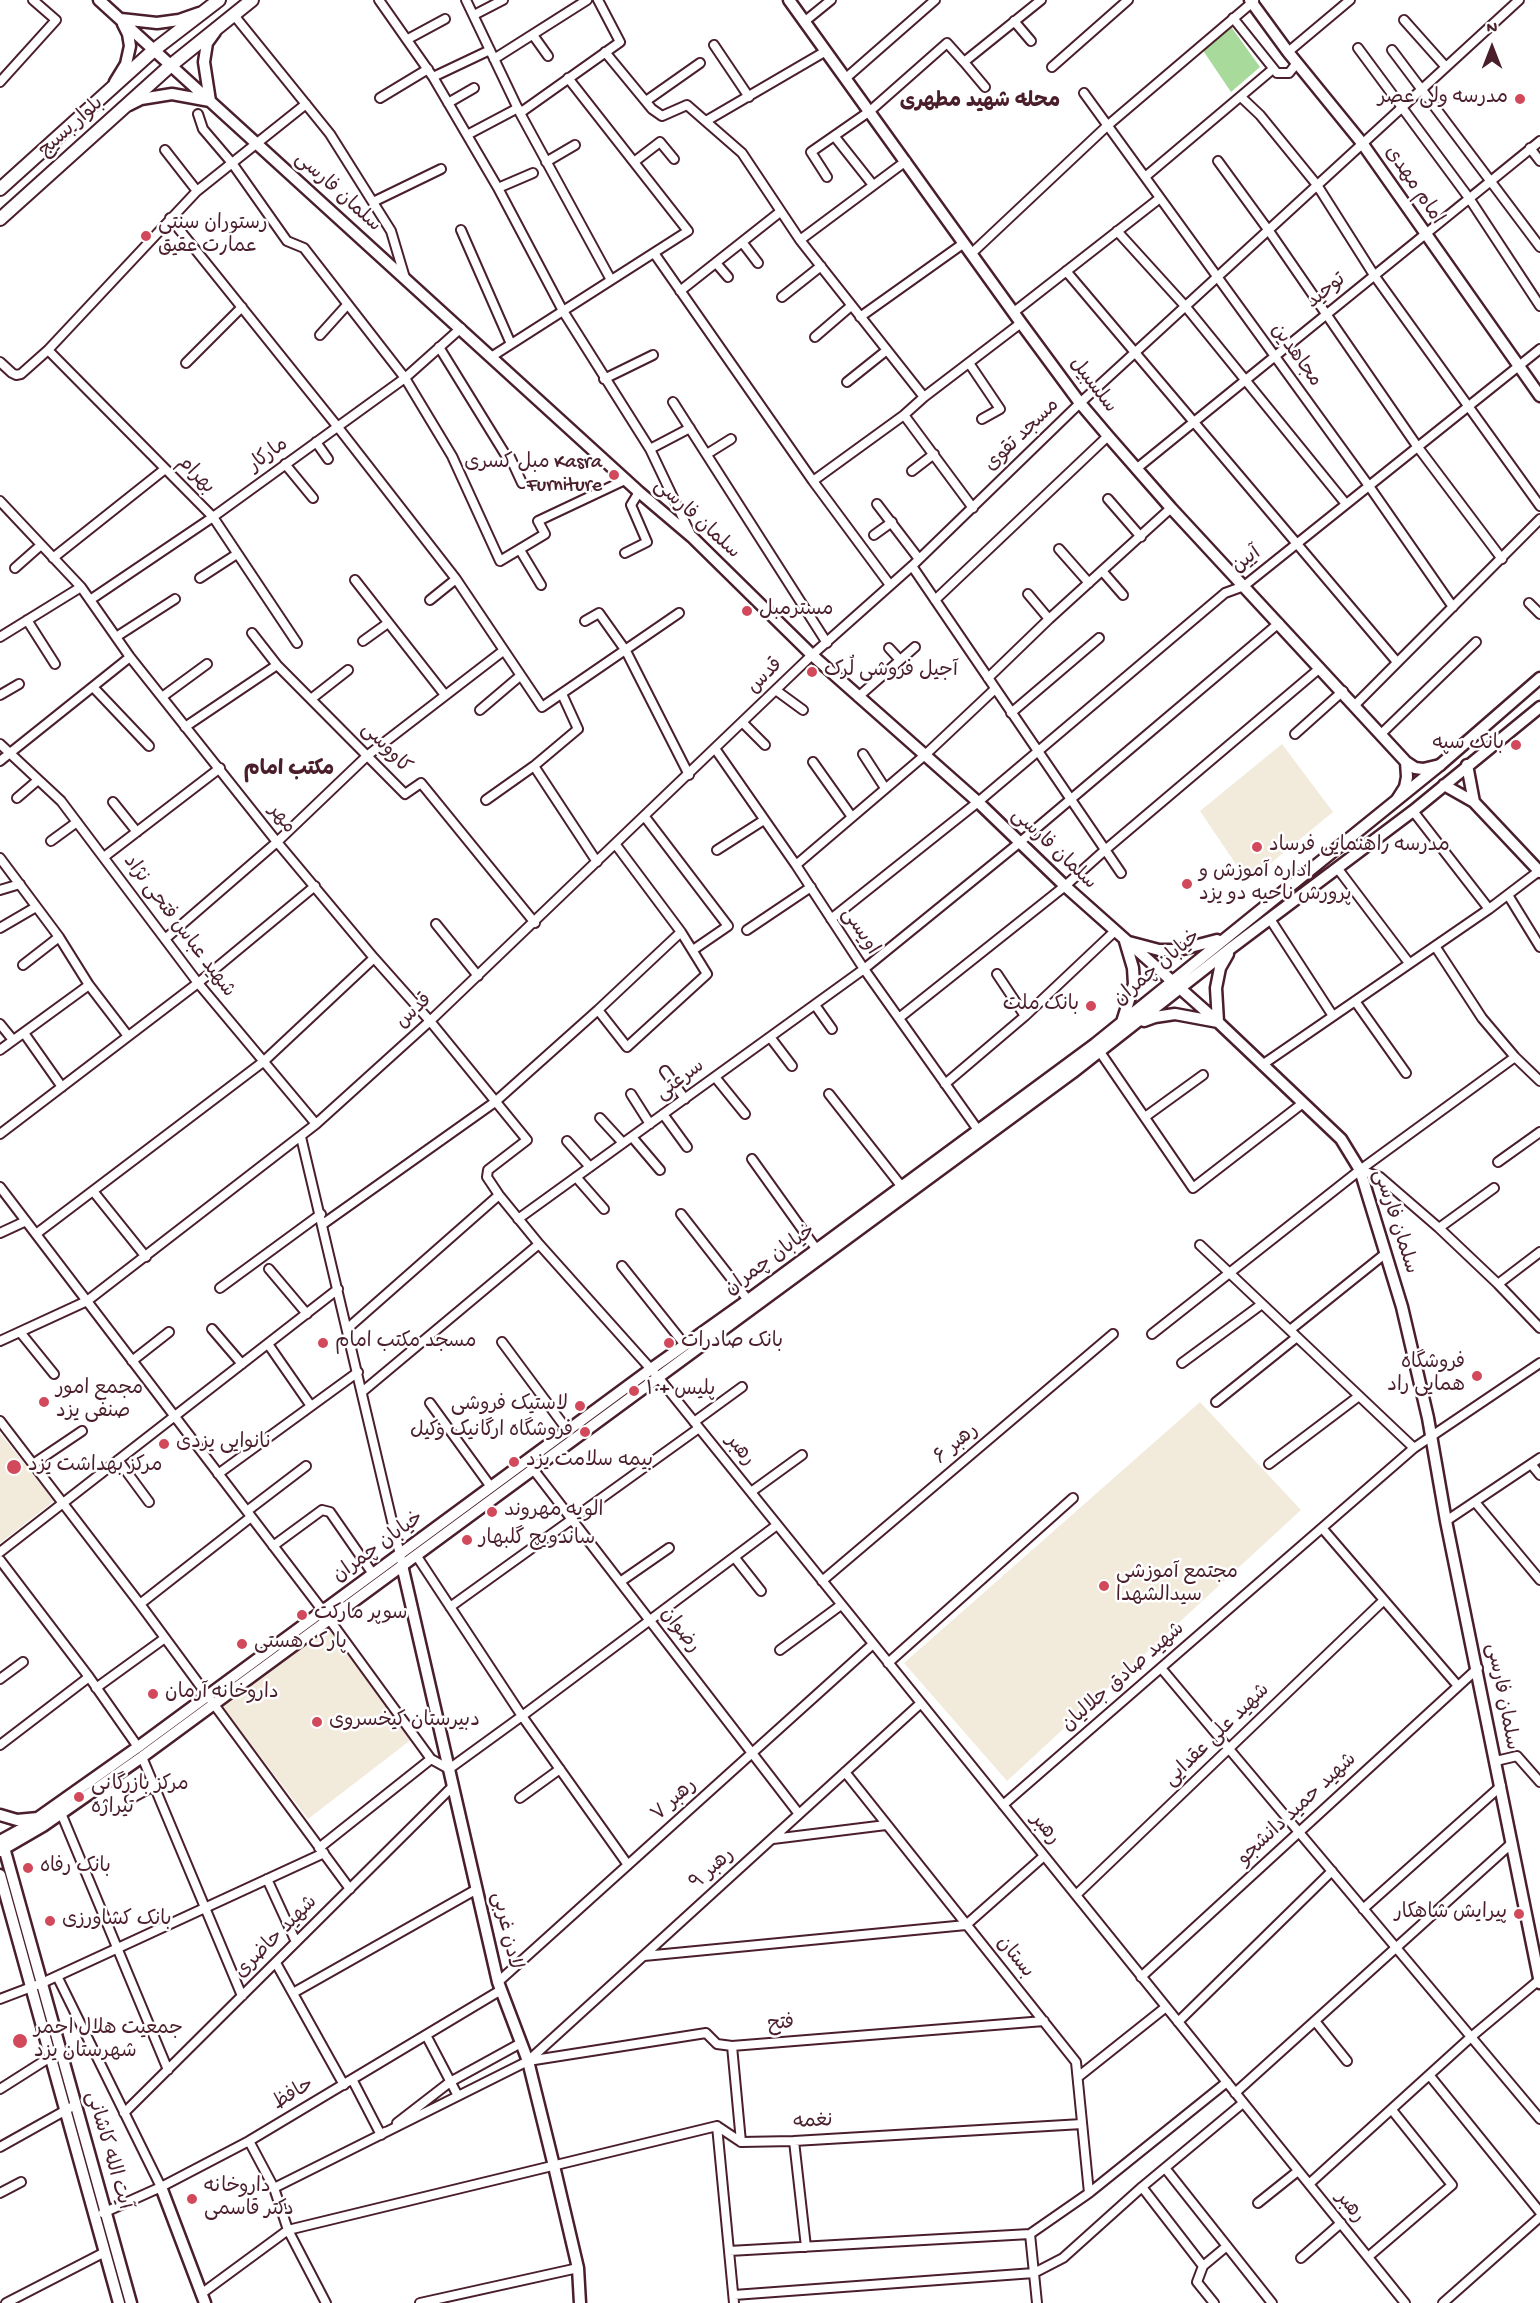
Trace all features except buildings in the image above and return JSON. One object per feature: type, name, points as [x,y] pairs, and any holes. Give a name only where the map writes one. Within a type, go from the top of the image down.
[{"type":"main road","name":"سلمان فارسی","points":[[99,0],[625,480],[692,537],[812,655],[978,802],[1065,886],[1218,1022],[1341,1139],[1360,1170],[1402,1307],[1432,1437],[1446,1521],[1478,1668],[1539,1981]]},
{"type":"main road","name":"بلوار بسیج","points":[[1,186],[154,50],[200,12],[219,0]]},
{"type":"main road","name":"بلوار بسیج","points":[[0,219],[5,211],[170,66],[252,0]]},
{"type":"main road","name":"سلسبیل","points":[[789,0],[1080,403],[1171,508],[1343,691],[1406,762]]},
{"type":"main road","name":"امام مهدی","points":[[1252,1],[1288,52],[1362,143],[1540,396]]},
{"type":"main road","points":[[120,19],[157,23],[179,20],[200,12]]},
{"type":"main road","points":[[111,89],[126,64],[130,46],[128,34],[120,19]]},
{"type":"main road","points":[[125,107],[141,99],[172,94],[210,101],[204,62],[207,43],[218,26]]},
{"type":"main road","name":"خیابان چمران","points":[[1,1843],[21,1840],[61,1813],[401,1560],[491,1487],[654,1373],[1100,1052],[1172,980],[1440,765],[1540,678]]},
{"type":"main road","name":"خیابان چمران","points":[[326,1615],[373,1574],[416,1555],[533,1469],[654,1373],[685,1345],[978,1130],[1180,989],[1413,811],[1540,707]]},
{"type":"main road","points":[[1406,762],[1415,768],[1423,769],[1440,765]]},
{"type":"main road","points":[[1398,798],[1405,787],[1406,762]]},
{"type":"main road","points":[[1467,765],[1474,802]]},
{"type":"main road","points":[[1444,785],[1474,802],[1540,872]]},
{"type":"main road","points":[[1262,908],[1269,919]]},
{"type":"main road","points":[[1125,941],[1159,950],[1179,950],[1223,938]]},
{"type":"main road","points":[[1125,941],[1133,968],[1134,984],[1126,1025],[1175,1014],[1218,1022],[1216,988],[1220,968],[1231,948]]},
{"type":"main road","name":"لادن غربی","points":[[401,1560],[500,1986],[528,2061],[554,2166],[578,2268],[580,2303]]},
{"type":"main road","name":"خیابان چمران","points":[[1,1843],[140,1752]]},
{"type":"main road","points":[[0,1815],[17,1820],[38,1818]]},
{"type":"main road","points":[[10,1867],[14,1850],[21,1840]]},
{"type":"main road","name":"آیت الله کاشانی","points":[[1,1843],[10,1867],[51,2057],[70,2107],[100,2213],[131,2303]]},
{"type":"main road","name":"آیت الله کاشانی","points":[[0,1875],[61,2051],[70,2107]]},
{"type":"main road","points":[[161,2187],[203,2298]]},
{"type":"main road","name":"آیت الله کاشانی","points":[[100,2213],[105,2252],[119,2303]]},
{"type":"street","points":[[0,82],[56,20],[33,0]]},
{"type":"street","points":[[379,0],[428,69],[498,188],[604,379],[650,449],[692,537]]},
{"type":"street","points":[[466,0],[519,111],[611,280]]},
{"type":"street","points":[[474,15],[503,0]]},
{"type":"street","points":[[494,59],[587,0]]},
{"type":"street","points":[[467,135],[519,111],[620,42],[598,0]]},
{"type":"street","points":[[804,22],[831,0]]},
{"type":"street","points":[[846,78],[934,0]]},
{"type":"street","points":[[964,62],[1041,0]]},
{"type":"street","points":[[1052,67],[1128,0]]},
{"type":"street","points":[[1288,52],[1350,0]]},
{"type":"street","name":"مسجد تقوی","points":[[812,655],[919,560],[1080,403],[1519,0]]},
{"type":"street","points":[[972,253],[1107,126],[1252,1]]},
{"type":"street","points":[[233,14],[330,134],[391,231],[405,279]]},
{"type":"street","points":[[1233,18],[1277,73],[1289,73],[1297,63]]},
{"type":"street","points":[[408,39],[445,19]]},
{"type":"street","points":[[1404,20],[1445,66]]},
{"type":"street","points":[[1014,21],[1031,41]]},
{"type":"street","points":[[533,35],[548,56]]},
{"type":"street","points":[[828,177],[811,152],[870,111],[947,43],[985,87]]},
{"type":"street","points":[[714,45],[749,97]]},
{"type":"street","points":[[1358,48],[1469,198],[1540,306]]},
{"type":"street","points":[[433,77],[490,50]]},
{"type":"street","points":[[1392,50],[1540,247]]},
{"type":"street","points":[[706,121],[826,51]]},
{"type":"street","points":[[605,52],[645,101],[662,116],[687,105],[742,153],[800,240],[924,397]]},
{"type":"street","points":[[645,101],[700,63]]},
{"type":"street","points":[[380,98],[428,69]]},
{"type":"street","points":[[1145,177],[1273,69]]},
{"type":"street","points":[[491,357],[688,231],[568,78]]},
{"type":"street","points":[[448,103],[474,88]]},
{"type":"street","name":"مجاهدین","points":[[1084,93],[1453,607]]},
{"type":"street","points":[[1240,97],[1260,115],[1317,185],[1374,275],[1540,506]]},
{"type":"street","points":[[0,362],[16,375],[48,350],[197,191],[306,104]]},
{"type":"street","points":[[198,114],[203,129],[232,163],[287,241],[304,248],[405,378],[452,456],[500,561],[545,534],[538,521],[625,480]]},
{"type":"street","points":[[835,137],[873,186]]},
{"type":"street","name":"توحید","points":[[1136,469],[1540,141]]},
{"type":"street","points":[[634,162],[660,142],[674,159]]},
{"type":"street","points":[[546,162],[575,145]]},
{"type":"street","points":[[1530,148],[1540,161]]},
{"type":"street","points":[[165,150],[197,191]]},
{"type":"street","points":[[800,240],[906,161]]},
{"type":"street","points":[[1218,161],[1417,446],[1502,559]]},
{"type":"street","points":[[373,202],[441,169]]},
{"type":"street","points":[[498,188],[533,173]]},
{"type":"street","points":[[1014,312],[1160,198]]},
{"type":"street","points":[[680,291],[780,212]]},
{"type":"street","points":[[170,218],[456,579],[542,707],[679,613]]},
{"type":"street","points":[[461,230],[511,344]]},
{"type":"street","points":[[1117,231],[1186,307],[1346,504]]},
{"type":"street","points":[[742,242],[758,262]]},
{"type":"street","points":[[860,317],[964,243]]},
{"type":"street","points":[[654,253],[813,481],[890,585]]},
{"type":"street","points":[[716,262],[728,277]]},
{"type":"street","points":[[782,297],[821,266]]},
{"type":"street","points":[[1066,271],[1397,662]]},
{"type":"street","points":[[320,334],[347,305]]},
{"type":"street","points":[[815,337],[851,306]]},
{"type":"street","points":[[186,363],[242,307]]},
{"type":"street","points":[[813,481],[904,415],[924,397],[1022,323]]},
{"type":"street","name":"مارکار","points":[[90,600],[213,518],[405,378],[461,328]]},
{"type":"street","points":[[439,347],[504,454],[510,457],[522,483]]},
{"type":"street","name":"آیین","points":[[831,919],[978,802],[1226,593],[1244,586],[1540,348]]},
{"type":"street","name":"بهرام","points":[[48,350],[213,518],[297,643]]},
{"type":"street","points":[[847,382],[887,350]]},
{"type":"street","points":[[604,379],[652,355]]},
{"type":"street","points":[[969,363],[1000,409],[982,419]]},
{"type":"street","points":[[673,402],[827,643]]},
{"type":"street","points":[[904,415],[973,508]]},
{"type":"street","points":[[650,449],[690,428]]},
{"type":"street","points":[[935,600],[1108,436]]},
{"type":"street","points":[[706,454],[731,439]]},
{"type":"street","points":[[316,442],[328,459]]},
{"type":"street","points":[[912,471],[934,454]]},
{"type":"street","points":[[285,464],[313,498]]},
{"type":"street","points":[[53,558],[165,470]]},
{"type":"street","points":[[625,553],[647,542],[631,505],[639,492]]},
{"type":"street","points":[[1108,499],[1141,537]]},
{"type":"street","name":"مهر","points":[[0,501],[81,587],[130,657],[277,842],[430,1021],[527,1140],[488,1170],[487,1177],[499,1195]]},
{"type":"street","points":[[877,504],[919,560]]},
{"type":"street","points":[[988,678],[1171,508]]},
{"type":"street","points":[[1355,705],[1540,519]]},
{"type":"street","points":[[874,536],[892,522]]},
{"type":"street","points":[[15,568],[41,545]]},
{"type":"street","points":[[1059,549],[1089,583]]},
{"type":"street","points":[[520,550],[541,585]]},
{"type":"street","points":[[200,578],[237,554]]},
{"type":"street","points":[[912,566],[1121,873]]},
{"type":"street","points":[[1103,572],[1123,595]]},
{"type":"street","points":[[430,600],[456,579]]},
{"type":"street","points":[[355,580],[445,696]]},
{"type":"street","points":[[0,637],[81,587]]},
{"type":"street","points":[[1028,594],[1049,619]]},
{"type":"street","points":[[116,637],[175,599]]},
{"type":"street","points":[[1529,603],[1540,614]]},
{"type":"street","points":[[585,621],[599,613],[626,651],[689,775]]},
{"type":"street","points":[[27,620],[56,664]]},
{"type":"street","points":[[363,640],[388,623]]},
{"type":"street","name":"سرعتی","points":[[518,1219],[864,969],[1019,843],[1279,623]]},
{"type":"street","name":"کاووسی","points":[[252,633],[277,665],[405,794],[421,783],[535,923]]},
{"type":"street","points":[[1011,712],[1099,638]]},
{"type":"street","points":[[1381,734],[1476,642]]},
{"type":"street","points":[[858,697],[915,647]]},
{"type":"street","points":[[889,648],[900,660]]},
{"type":"street","points":[[165,939],[277,842],[368,755],[503,651]]},
{"type":"street","name":"قدس","points":[[0,1341],[87,1301],[301,1137],[535,923],[812,655]]},
{"type":"street","points":[[0,761],[130,657]]},
{"type":"street","points":[[162,697],[207,664]]},
{"type":"street","points":[[185,727],[277,665]]},
{"type":"street","points":[[899,1018],[1065,886],[1320,668]]},
{"type":"street","points":[[311,699],[348,670]]},
{"type":"street","points":[[480,710],[520,676]]},
{"type":"street","points":[[0,695],[19,684]]},
{"type":"street","points":[[93,687],[149,747]]},
{"type":"street","points":[[796,865],[925,755],[995,690]]},
{"type":"street","points":[[777,691],[803,711]]},
{"type":"street","points":[[1295,734],[1343,691]]},
{"type":"street","points":[[486,800],[534,766],[578,729],[562,694]]},
{"type":"street","points":[[743,723],[765,745]]},
{"type":"street","name":"شهید عباس فتحی نژاد","points":[[0,744],[61,801],[198,983],[316,1124]]},
{"type":"street","name":"اویسی","points":[[716,750],[796,865],[864,969],[978,1130]]},
{"type":"street","points":[[863,754],[885,788]]},
{"type":"street","points":[[813,762],[852,817]]},
{"type":"street","points":[[534,766],[597,862]]},
{"type":"street","points":[[104,857],[219,768]]},
{"type":"street","points":[[17,798],[39,780]]},
{"type":"street","points":[[113,802],[137,832]]},
{"type":"street","points":[[1413,811],[1489,909]]},
{"type":"street","points":[[645,817],[728,926],[695,953]]},
{"type":"street","points":[[717,850],[764,820]]},
{"type":"street","points":[[51,841],[77,822]]},
{"type":"street","points":[[598,1010],[627,1047],[707,974],[681,932],[616,845]]},
{"type":"street","points":[[0,858],[128,1036]]},
{"type":"street","points":[[1338,869],[1409,963]]},
{"type":"street","points":[[1262,1065],[1540,872]]},
{"type":"street","points":[[0,890],[20,884]]},
{"type":"street","points":[[0,1134],[198,983],[315,886]]},
{"type":"street","points":[[747,930],[810,887]]},
{"type":"street","points":[[1508,895],[1540,947]]},
{"type":"street","points":[[0,928],[36,907]]},
{"type":"street","points":[[1269,919],[1333,1016]]},
{"type":"street","points":[[436,924],[478,976]]},
{"type":"street","points":[[945,1084],[1025,1016],[1115,931]]},
{"type":"street","points":[[323,1224],[495,1102],[681,932]]},
{"type":"street","points":[[23,965],[59,938]]},
{"type":"street","points":[[1435,946],[1482,1017],[1515,1057],[1540,1081]]},
{"type":"street","points":[[36,1234],[263,1062],[374,958]]},
{"type":"street","points":[[996,974],[1025,1016]]},
{"type":"street","points":[[0,1050],[89,984]]},
{"type":"street","points":[[1355,1001],[1406,1073]]},
{"type":"street","points":[[815,1005],[832,1029]]},
{"type":"street","points":[[0,1024],[13,1040]]},
{"type":"street","points":[[24,1033],[62,1087]]},
{"type":"street","points":[[770,1037],[792,1066]]},
{"type":"street","points":[[1100,1052],[1193,1188],[1303,1103]]},
{"type":"street","points":[[1152,1334],[1360,1170],[1515,1057]]},
{"type":"street","points":[[664,1071],[685,1099]]},
{"type":"street","points":[[1145,1117],[1203,1075]]},
{"type":"street","points":[[715,1077],[745,1114]]},
{"type":"street","points":[[631,1094],[650,1124]]},
{"type":"street","points":[[829,1094],[902,1187]]},
{"type":"street","points":[[663,1114],[687,1147]]},
{"type":"street","points":[[600,1118],[623,1143]]},
{"type":"street","points":[[1498,1162],[1540,1132]]},
{"type":"street","points":[[301,1137],[401,1560]]},
{"type":"street","points":[[632,1137],[660,1170]]},
{"type":"street","points":[[567,1141],[590,1167]]},
{"type":"street","points":[[752,1159],[817,1250]]},
{"type":"street","points":[[1360,1170],[1380,1177],[1439,1228],[1540,1328]]},
{"type":"street","points":[[576,1177],[603,1209]]},
{"type":"street","points":[[0,1187],[326,1615],[430,1759],[449,1769],[777,1525]]},
{"type":"street","points":[[1439,1228],[1494,1188]]},
{"type":"street","points":[[93,1191],[146,1257]]},
{"type":"street","points":[[348,1328],[499,1195]]},
{"type":"street","name":"رهبر","points":[[499,1195],[697,1425],[1405,2303]]},
{"type":"street","points":[[681,1214],[748,1300]]},
{"type":"street","points":[[220,1288],[321,1215]]},
{"type":"street","points":[[0,1233],[26,1221]]},
{"type":"street","points":[[362,1392],[539,1244]]},
{"type":"street","points":[[1200,1245],[1414,1448]]},
{"type":"street","points":[[1498,1284],[1540,1252]]},
{"type":"street","points":[[1290,1330],[1386,1253]]},
{"type":"street","points":[[622,1266],[685,1345]]},
{"type":"street","points":[[270,1269],[307,1314]]},
{"type":"street","points":[[0,1552],[338,1289]]},
{"type":"street","points":[[1182,1363],[1262,1304]]},
{"type":"street","points":[[212,1329],[242,1364]]},
{"type":"street","points":[[20,1332],[54,1374]]},
{"type":"street","points":[[132,1361],[169,1332]]},
{"type":"street","name":"رهبر ۶","points":[[822,1581],[1113,1334]]},
{"type":"street","points":[[1216,1402],[1297,1337]]},
{"type":"street","points":[[502,1342],[568,1431]]},
{"type":"street","points":[[268,1344],[310,1406]]},
{"type":"street","name":"شهید صادق جلالیان","points":[[1003,1805],[1414,1448],[1540,1362]]},
{"type":"street","points":[[218,1474],[358,1372]]},
{"type":"street","points":[[450,1607],[697,1425],[742,1387]]},
{"type":"street","points":[[1269,1464],[1359,1396]]},
{"type":"street","points":[[430,1403],[491,1487]]},
{"type":"street","points":[[0,1421],[140,1604],[350,1889]]},
{"type":"street","points":[[33,1464],[82,1431]]},
{"type":"street","points":[[751,1492],[802,1455]]},
{"type":"street","points":[[1446,1521],[1540,1458]]},
{"type":"street","points":[[118,1460],[149,1502]]},
{"type":"street","points":[[1531,1464],[1540,1475]]},
{"type":"street","points":[[140,1604],[306,1466]]},
{"type":"street","name":"رضوان","points":[[533,1469],[799,1814]]},
{"type":"street","points":[[888,1663],[1073,1497]]},
{"type":"street","points":[[1475,1502],[1540,1580]]},
{"type":"street","points":[[273,1546],[322,1510],[330,1512],[373,1574]]},
{"type":"street","points":[[1322,1528],[1458,1686]]},
{"type":"street","points":[[620,1582],[669,1548]]},
{"type":"street","points":[[416,1555],[522,1716],[628,1865]]},
{"type":"street","points":[[735,1558],[761,1591]]},
{"type":"street","points":[[0,1560],[89,1677],[140,1752],[242,1996]]},
{"type":"street","name":"شهید علی عقدایی","points":[[1076,1895],[1384,1600]]},
{"type":"street","points":[[780,1650],[842,1605]]},
{"type":"street","points":[[96,1688],[165,1638]]},
{"type":"street","name":"رهبر ۷","points":[[500,1986],[628,1865],[873,1644]]},
{"type":"street","points":[[0,1679],[23,1662]]},
{"type":"street","points":[[1161,1668],[1540,2119]]},
{"type":"street","name":"شهید حمید دانشجو","points":[[1141,1977],[1478,1668]]},
{"type":"street","points":[[0,1745],[89,1677]]},
{"type":"street","name":"رهبر ۹","points":[[528,2061],[921,1703]]},
{"type":"street","points":[[1496,1761],[1517,1756],[1540,1782]]},
{"type":"street","points":[[0,1999],[37,1985],[205,1908],[322,1850],[430,1759]]},
{"type":"street","points":[[520,1798],[560,1769]]},
{"type":"street","name":"بستان","points":[[845,1772],[1076,2062],[1089,2193]]},
{"type":"street","points":[[130,1799],[154,1786]]},
{"type":"street","name":"شهید حاضری","points":[[124,2114],[453,1786]]},
{"type":"street","points":[[1363,1909],[1501,1786]]},
{"type":"street","points":[[61,1813],[168,2070]]},
{"type":"street","points":[[771,1839],[886,1825]]},
{"type":"street","points":[[1235,2093],[1512,1843]]},
{"type":"street","points":[[644,1956],[966,1925],[1044,1856]]},
{"type":"street","points":[[1178,2022],[1332,1871]]},
{"type":"street","points":[[267,1879],[296,1942]]},
{"type":"street","points":[[292,1994],[477,1889]]},
{"type":"street","points":[[276,1963],[344,2085]]},
{"type":"street","points":[[57,1976],[161,2187]]},
{"type":"street","points":[[1309,2184],[1471,2037],[1539,1981]]},
{"type":"street","name":"حافظ","points":[[100,2213],[161,2187],[249,2141],[426,2035],[500,1986]]},
{"type":"street","points":[[1078,2077],[1166,2007]]},
{"type":"street","name":"فتح","points":[[732,2046],[1044,2021]]},
{"type":"street","points":[[1314,2021],[1347,2061]]},
{"type":"street","points":[[273,2188],[528,2061],[706,2033],[717,2044],[732,2046],[741,2142]]},
{"type":"street","points":[[426,2035],[458,2096]]},
{"type":"street","points":[[381,2135],[450,2082],[521,2043]]},
{"type":"street","points":[[0,2090],[61,2051]]},
{"type":"street","points":[[1430,2076],[1540,2214],[1443,2303]]},
{"type":"street","points":[[352,2079],[381,2135]]},
{"type":"street","points":[[729,2251],[1030,2235],[1089,2193],[1227,2082]]},
{"type":"street","points":[[717,2126],[734,2299],[1034,2273],[1064,2258],[1142,2187],[1243,2103]]},
{"type":"street","points":[[0,2147],[70,2107]]},
{"type":"street","points":[[1368,2257],[1452,2185],[1392,2110]]},
{"type":"street","name":"نغمه","points":[[741,2142],[1082,2124]]},
{"type":"street","points":[[203,2298],[288,2230],[717,2126],[741,2142]]},
{"type":"street","points":[[249,2141],[273,2188],[288,2230],[324,2302]]},
{"type":"street","points":[[794,2141],[806,2247]]},
{"type":"street","points":[[1165,2168],[1272,2303]]},
{"type":"street","points":[[1258,2203],[1298,2171]]},
{"type":"street","points":[[0,2193],[21,2182]]},
{"type":"street","points":[[1142,2187],[1203,2266]]},
{"type":"street","points":[[1301,2258],[1341,2223]]},
{"type":"street","points":[[1030,2235],[1037,2303]]},
{"type":"street","points":[[1214,2303],[1197,2283],[1203,2266],[1227,2246]]},
{"type":"street","points":[[6,2303],[105,2252]]},
{"type":"street","points":[[420,2303],[578,2268]]},
{"type":"shaded area","name":"مدرسه راهنمایی فرساد","points":[[1282,744],[1333,812],[1248,882],[1200,811]]},
{"type":"shaded area","name":"مجتمع آموزشی سیدالشهدا","points":[[1200,1402],[1301,1510],[1007,1781],[904,1663]]},
{"type":"shaded area","name":"مرکز بهداشت یزد","points":[[0,1433],[54,1501],[0,1543]]},
{"type":"shaded area","name":"دبیرستان کیخسروی","points":[[327,1625],[412,1739],[308,1819],[221,1705]]},
{"type":"green space","points":[[1229,24],[1260,67],[1231,92],[1202,49]]},
{"type":"place","name":"مدرسه ولی عصر","points":[[1520,99]]},
{"type":"place","name":"رستوران سنتی عمارت عقیق","points":[[146,236]]},
{"type":"place","name":"مبل کسری Kasra Furniture","points":[[614,475]]},
{"type":"place","name":"مسترمبل","points":[[747,611]]},
{"type":"place","name":"آجیل فروشی لُرک","points":[[812,672]]},
{"type":"place","name":"بانک سپه","points":[[1516,745]]},
{"type":"place","name":"مدرسه راهنمایی فرساد","points":[[1257,847]]},
{"type":"place","name":"اداره آموزش و پرورش ناحیه دو یزد","points":[[1187,884]]},
{"type":"place","name":"بانک ملت","points":[[1091,1006]]},
{"type":"place","name":"مسجد مکتب امام","points":[[323,1343]]},
{"type":"place","name":"بانک صادرات","points":[[669,1343]]},
{"type":"place","name":"فروشگاه همایی راد","points":[[1477,1376]]},
{"type":"place","name":"پلیس +۱۰","points":[[634,1391]]},
{"type":"place","name":"مجمع امور صنفی یزد","points":[[44,1402]]},
{"type":"place","name":"لاستیک فروشی","points":[[580,1406]]},
{"type":"place","name":"فروشگاه ارگانیک وکیل","points":[[585,1432]]},
{"type":"place","name":"نانوایی یزدی","points":[[164,1444]]},
{"type":"place","name":"بيمه سلامت يزد","points":[[514,1462]]},
{"type":"place","name":"مرکز بهداشت یزد","points":[[14,1467]]},
{"type":"place","name":"الویه مهروند","points":[[492,1512]]},
{"type":"place","name":"ساندویچ گلبهار","points":[[467,1540]]},
{"type":"place","name":"مجتمع آموزشی سیدالشهدا","points":[[1104,1586]]},
{"type":"place","name":"سوپر مارکت","points":[[302,1615]]},
{"type":"place","name":"پارک هستی","points":[[242,1644]]},
{"type":"place","name":"داروخانه آرمان","points":[[153,1694]]},
{"type":"place","name":"دبیرستان کیخسروی","points":[[317,1722]]},
{"type":"place","name":"مرکز بازرگانی تیراژه","points":[[79,1797]]},
{"type":"place","name":"بانک رفاه","points":[[28,1868]]},
{"type":"place","name":"پیرایش شاهکار","points":[[1519,1914]]},
{"type":"place","name":"بانک کشاورزی","points":[[50,1921]]},
{"type":"place","name":"جمعیت هلال احمر شهرستان یزد","points":[[20,2041]]},
{"type":"place","name":"داروخانه دکتر قاسمی","points":[[192,2199]]},
{"type":"district","name":"محله شهید مطهری","points":[[980,103]]},
{"type":"district","name":"مکتب امام","points":[[289,771]]}]
